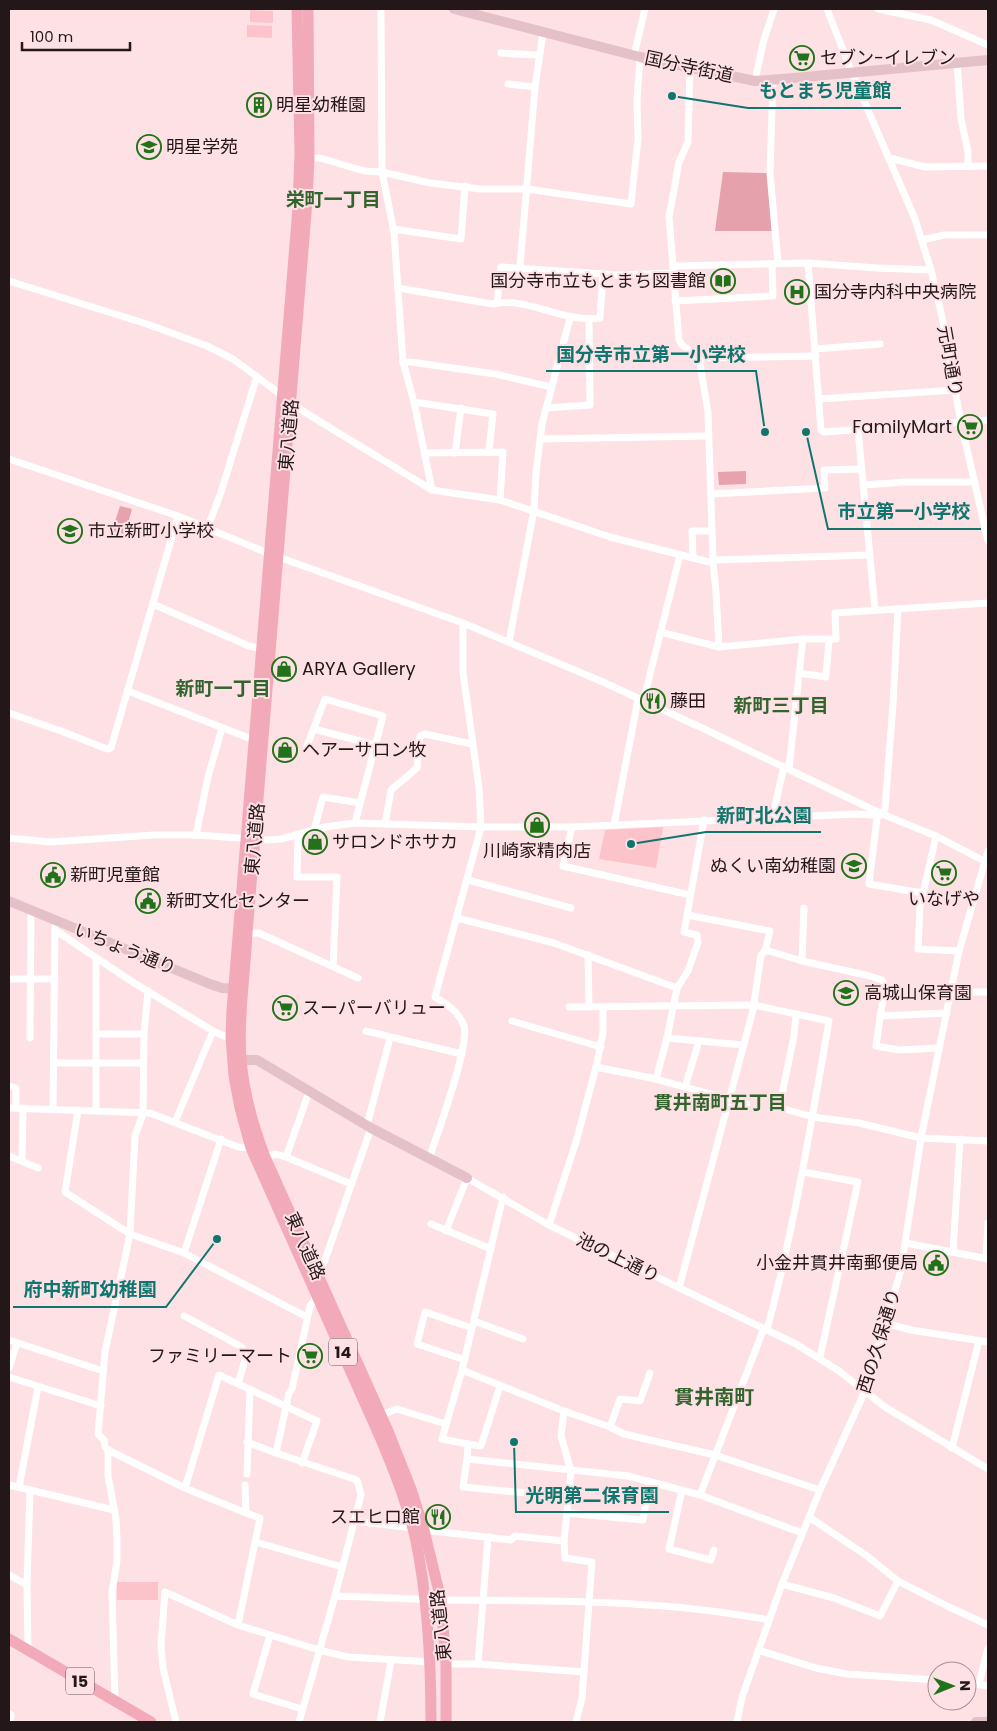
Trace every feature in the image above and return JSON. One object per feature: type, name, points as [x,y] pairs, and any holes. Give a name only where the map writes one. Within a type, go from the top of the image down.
[{"type":"main road","name":"東八道路","points":[[297,9],[302,209]]},
{"type":"main road","name":"東八道路","points":[[308,9],[309,158],[302,209],[238,989],[241,1060],[248,1102],[256,1133],[265,1157],[402,1466],[418,1529],[440,1600],[446,1664],[446,1722]]},
{"type":"main road","name":"国分寺街道","points":[[454,9],[479,12],[543,32],[637,56],[755,81],[988,60]]},
{"type":"main road","name":"東八道路","points":[[274,556],[262,649],[254,740],[247,933],[231,1037],[236,1092],[251,1148],[380,1437],[418,1529],[431,1662],[431,1722]]},
{"type":"main road","name":"いちょう通り","points":[[9,901],[31,910],[55,925],[210,984],[222,988],[238,989]]},
{"type":"main road","name":"池の上通り","points":[[241,1060],[257,1060],[369,1126],[467,1178]]},
{"type":"main road","name":"15","points":[[9,1639],[151,1722]]},
{"type":"main road","points":[[976,1722],[988,1722]]},
{"type":"street","points":[[381,9],[382,172],[393,229],[403,362],[414,402],[432,490]]},
{"type":"street","points":[[309,158],[320,158],[364,171],[382,172],[430,183],[500,190],[527,190],[631,204],[638,139],[637,56],[645,9]]},
{"type":"street","points":[[755,81],[774,9]]},
{"type":"street","name":"元町通り","points":[[827,9],[852,73],[890,158],[922,240],[942,317],[961,423],[988,542]]},
{"type":"street","points":[[878,9],[931,20],[988,45]]},
{"type":"street","points":[[520,267],[538,55],[543,32]]},
{"type":"street","points":[[501,53],[538,55]]},
{"type":"street","points":[[956,62],[961,119],[968,152],[968,166]]},
{"type":"street","points":[[690,68],[688,142],[680,162],[669,217],[679,340],[682,345],[699,358],[815,353],[880,344]]},
{"type":"street","points":[[676,301],[773,296],[775,263],[770,173],[773,80]]},
{"type":"street","points":[[508,84],[535,87]]},
{"type":"street","points":[[890,158],[925,166],[988,166]]},
{"type":"street","points":[[393,229],[461,239],[465,186]]},
{"type":"street","points":[[922,240],[944,235],[988,235]]},
{"type":"street","points":[[497,303],[500,267],[603,274],[775,263],[931,270]]},
{"type":"street","points":[[808,263],[821,430],[824,432],[858,430],[988,420]]},
{"type":"street","points":[[398,288],[493,304],[502,302],[526,306],[570,318],[589,320],[600,318],[603,274]]},
{"type":"street","points":[[9,281],[147,324],[207,346],[233,359],[306,413],[432,490],[500,500],[610,537],[712,562],[716,560],[869,554]]},
{"type":"street","points":[[509,642],[534,510],[540,439],[551,387],[570,318]]},
{"type":"street","points":[[546,408],[590,405],[589,320]]},
{"type":"street","points":[[699,358],[708,412],[712,562],[716,592],[719,647]]},
{"type":"street","points":[[403,362],[495,374],[551,387]]},
{"type":"street","points":[[207,529],[220,495],[257,376]]},
{"type":"street","points":[[819,399],[955,390]]},
{"type":"street","points":[[414,402],[494,414],[489,451]]},
{"type":"street","points":[[455,454],[461,408]]},
{"type":"street","points":[[858,430],[875,610]]},
{"type":"street","points":[[540,439],[708,436]]},
{"type":"street","points":[[424,453],[503,452],[500,500]]},
{"type":"street","points":[[9,459],[178,516],[274,556],[463,623],[640,700],[786,767],[882,814],[936,836],[986,862]]},
{"type":"street","points":[[710,494],[824,488],[824,470],[861,469]]},
{"type":"street","points":[[864,485],[904,482],[975,482]]},
{"type":"street","points":[[9,713],[107,749],[111,748],[178,516]]},
{"type":"street","points":[[693,557],[692,531],[712,531]]},
{"type":"street","points":[[614,825],[640,700],[680,554]]},
{"type":"street","points":[[660,632],[719,647],[803,639],[836,639],[835,614],[988,603]]},
{"type":"street","points":[[153,604],[249,646],[262,649]]},
{"type":"street","points":[[898,609],[885,809],[877,818],[870,884],[923,893]]},
{"type":"street","points":[[429,1159],[462,1054],[465,1034],[464,1025],[453,1009],[435,997],[481,827],[479,788],[464,672],[463,623]]},
{"type":"street","points":[[772,819],[786,767],[803,639]]},
{"type":"street","points":[[799,673],[826,676],[829,639]]},
{"type":"street","points":[[128,691],[254,740]]},
{"type":"street","points":[[306,746],[325,699],[383,716],[356,823]]},
{"type":"street","points":[[196,835],[208,777],[222,728]]},
{"type":"street","points":[[314,729],[375,745]]},
{"type":"street","points":[[385,824],[391,790],[416,768],[420,736],[425,734],[472,744]]},
{"type":"street","points":[[314,830],[323,797],[360,804]]},
{"type":"street","points":[[9,838],[50,842],[196,835],[281,839],[314,830],[356,823],[481,827],[572,826],[882,814]]},
{"type":"street","points":[[656,1079],[667,1038],[676,988],[688,971],[698,942],[697,935],[684,932],[704,820]]},
{"type":"street","points":[[572,826],[563,866],[690,895]]},
{"type":"street","points":[[298,835],[297,877],[337,877],[333,966]]},
{"type":"street","points":[[936,836],[920,907],[918,949],[959,951]]},
{"type":"street","name":"西の久保通り","points":[[737,1722],[742,1697],[782,1584],[820,1490],[865,1391],[901,1270],[921,1138],[959,951],[988,851]]},
{"type":"street","points":[[468,880],[571,908]]},
{"type":"street","points":[[802,961],[804,908]]},
{"type":"street","points":[[30,1038],[31,910]]},
{"type":"street","points":[[679,1288],[744,1045],[754,1005],[761,955],[765,951],[770,931],[687,915]]},
{"type":"street","points":[[457,918],[554,943],[676,988]]},
{"type":"street","points":[[55,925],[96,958],[213,1031],[231,1037]]},
{"type":"street","points":[[53,1109],[55,925]]},
{"type":"street","points":[[247,933],[259,934],[358,978]]},
{"type":"street","points":[[765,951],[882,980],[885,985],[876,1046],[899,1050],[939,1048]]},
{"type":"street","points":[[588,955],[589,1007]]},
{"type":"street","points":[[96,958],[96,1110]]},
{"type":"street","points":[[9,978],[55,979]]},
{"type":"street","points":[[148,991],[144,1034],[142,1114],[135,1136],[130,1234],[111,1318],[103,1371],[98,1434],[104,1440],[105,1447],[108,1450],[185,1488],[260,1518],[238,1625]]},
{"type":"street","points":[[951,992],[988,992]]},
{"type":"street","points":[[569,1008],[754,1005],[829,1021],[803,1172],[783,1270],[766,1329],[700,1495]]},
{"type":"street","points":[[549,1225],[576,1142],[601,1047],[603,1007]]},
{"type":"street","points":[[796,1014],[794,1036],[780,1104],[781,1108],[813,1117],[859,1123],[921,1138],[988,1141]]},
{"type":"street","points":[[880,1016],[947,1014]]},
{"type":"street","points":[[512,1021],[601,1047]]},
{"type":"street","points":[[175,1122],[213,1031]]},
{"type":"street","points":[[366,1031],[462,1054]]},
{"type":"street","points":[[96,1034],[144,1034]]},
{"type":"street","points":[[276,1453],[307,1317],[316,1292],[317,1272],[325,1260],[351,1184],[369,1126],[390,1038]]},
{"type":"street","points":[[667,1038],[744,1045]]},
{"type":"street","points":[[685,1087],[699,1041]]},
{"type":"street","points":[[54,1062],[143,1062]]},
{"type":"street","points":[[596,1066],[656,1079],[747,1104]]},
{"type":"street","points":[[9,1086],[16,1088],[16,1108],[22,1160]]},
{"type":"street","points":[[286,1157],[309,1092]]},
{"type":"street","points":[[16,1108],[150,1113],[238,1147],[251,1148]]},
{"type":"street","points":[[78,1110],[65,1192],[130,1234],[184,1253],[307,1317]]},
{"type":"street","points":[[184,1253],[221,1139]]},
{"type":"street","points":[[953,1252],[960,1139]]},
{"type":"street","points":[[265,1157],[276,1154],[286,1157],[351,1184]]},
{"type":"street","points":[[9,1156],[38,1168]]},
{"type":"street","points":[[803,1172],[858,1182],[820,1358]]},
{"type":"street","points":[[446,1230],[467,1178]]},
{"type":"street","name":"池の上通り","points":[[467,1178],[549,1225],[766,1329],[820,1358],[885,1407],[988,1469]]},
{"type":"street","points":[[500,1386],[481,1446],[442,1439],[465,1360],[503,1197]]},
{"type":"street","points":[[906,1243],[987,1259],[988,1223]]},
{"type":"street","points":[[431,1224],[491,1249]]},
{"type":"street","points":[[465,1360],[417,1344],[425,1312],[523,1339]]},
{"type":"street","points":[[184,1316],[242,1347],[245,1360],[238,1384]]},
{"type":"street","points":[[885,1323],[911,1330],[988,1342]]},
{"type":"street","points":[[9,1340],[103,1371]]},
{"type":"street","points":[[952,1448],[979,1341]]},
{"type":"street","points":[[9,1368],[17,1343]]},
{"type":"street","points":[[462,1370],[624,1434],[715,1456],[820,1490]]},
{"type":"street","points":[[185,1488],[219,1374],[286,1408],[317,1421],[302,1463]]},
{"type":"street","points":[[610,1427],[620,1399],[640,1400],[650,1374]]},
{"type":"street","points":[[9,1377],[101,1406]]},
{"type":"street","points":[[19,1486],[38,1387]]},
{"type":"street","points":[[247,1474],[250,1389]]},
{"type":"street","points":[[381,1415],[397,1409],[446,1424]]},
{"type":"street","points":[[564,1411],[561,1436],[571,1471],[564,1541],[565,1558],[592,1562],[582,1698],[576,1722]]},
{"type":"street","points":[[247,1442],[302,1463],[357,1480],[361,1495],[335,1596],[298,1722]]},
{"type":"street","points":[[468,1444],[464,1487],[569,1498]]},
{"type":"street","points":[[108,1450],[108,1476],[116,1519],[116,1561],[111,1621],[115,1701]]},
{"type":"street","points":[[467,1459],[628,1476],[700,1495],[802,1533]]},
{"type":"street","points":[[567,1513],[642,1520],[649,1481]]},
{"type":"street","points":[[9,1485],[114,1510]]},
{"type":"street","points":[[245,1485],[246,1514]]},
{"type":"street","points":[[28,1650],[27,1585],[30,1490]]},
{"type":"street","points":[[682,1490],[669,1549],[711,1560],[714,1550]]},
{"type":"street","points":[[809,1517],[898,1580],[947,1606],[988,1624]]},
{"type":"street","points":[[354,1521],[511,1540],[515,1536],[564,1541]]},
{"type":"street","points":[[478,1664],[488,1537]]},
{"type":"street","points":[[256,1542],[342,1567]]},
{"type":"street","points":[[9,1575],[27,1585]]},
{"type":"street","points":[[782,1584],[834,1598],[880,1616],[898,1580]]},
{"type":"street","points":[[176,1722],[162,1668],[161,1645],[165,1592],[238,1625],[319,1650],[348,1657],[431,1662]]},
{"type":"street","points":[[335,1596],[440,1600],[589,1601],[713,1610],[769,1620]]},
{"type":"street","points":[[270,1635],[253,1694],[302,1709]]},
{"type":"street","points":[[988,1648],[979,1684],[988,1686]]},
{"type":"street","points":[[758,1650],[816,1668],[847,1674],[927,1679]]},
{"type":"street","points":[[380,1722],[391,1660]]},
{"type":"street","points":[[446,1664],[478,1664],[584,1672]]},
{"type":"street","points":[[9,1714],[11,1715],[10,1722]]},
{"type":"shaded area","points":[[250,10],[273,11],[273,23],[250,22]]},
{"type":"shaded area","points":[[247,25],[272,26],[272,38],[247,37]]},
{"type":"shaded area","points":[[723,172],[767,173],[772,231],[715,231]]},
{"type":"shaded area","points":[[746,471],[746,484],[719,485],[718,472]]},
{"type":"shaded area","points":[[120,506],[132,509],[125,534],[112,531]]},
{"type":"shaded area","points":[[663,827],[656,868],[599,859],[605,830]]},
{"type":"shaded area","points":[[117,1582],[158,1582],[158,1600],[117,1600]]},
{"type":"place","name":"セブン-イレブン","points":[[802,58]]},
{"type":"place","name":"もとまち児童館","points":[[672,96]]},
{"type":"place","name":"明星幼稚園","points":[[259,105]]},
{"type":"place","name":"明星学苑","points":[[149,147]]},
{"type":"place","name":"国分寺市立もとまち図書館","points":[[723,281]]},
{"type":"place","name":"国分寺内科中央病院","points":[[797,292]]},
{"type":"place","name":"FamilyMart","points":[[970,427]]},
{"type":"place","name":"国分寺市立第一小学校","points":[[765,432]]},
{"type":"place","name":"市立第一小学校","points":[[806,432]]},
{"type":"place","name":"市立新町小学校","points":[[70,531]]},
{"type":"place","name":"ARYA Gallery","points":[[284,669]]},
{"type":"place","name":"藤田","points":[[653,701]]},
{"type":"place","name":"ヘアーサロン牧","points":[[285,750]]},
{"type":"place","name":"川崎家精肉店","points":[[537,825]]},
{"type":"place","name":"サロンドホサカ","points":[[315,842]]},
{"type":"place","name":"新町北公園","points":[[631,844]]},
{"type":"place","name":"ぬくい南幼稚園","points":[[854,866]]},
{"type":"place","name":"いなげや","points":[[944,873]]},
{"type":"place","name":"新町児童館","points":[[53,875]]},
{"type":"place","name":"新町文化センター","points":[[148,901]]},
{"type":"place","name":"高城山保育園","points":[[846,993]]},
{"type":"place","name":"スーパーバリュー","points":[[285,1008]]},
{"type":"place","name":"府中新町幼稚園","points":[[217,1239]]},
{"type":"place","name":"小金井貫井南郵便局","points":[[936,1263]]},
{"type":"place","name":"ファミリーマート","points":[[310,1356]]},
{"type":"place","name":"光明第二保育園","points":[[514,1442]]},
{"type":"place","name":"スエヒロ館","points":[[438,1517]]},
{"type":"district","name":"栄町一丁目","points":[[333,199]]},
{"type":"district","name":"新町一丁目","points":[[223,688]]},
{"type":"district","name":"新町三丁目","points":[[781,705]]},
{"type":"district","name":"貫井南町五丁目","points":[[720,1102]]},
{"type":"district","name":"貫井南町","points":[[714,1397]]}]
